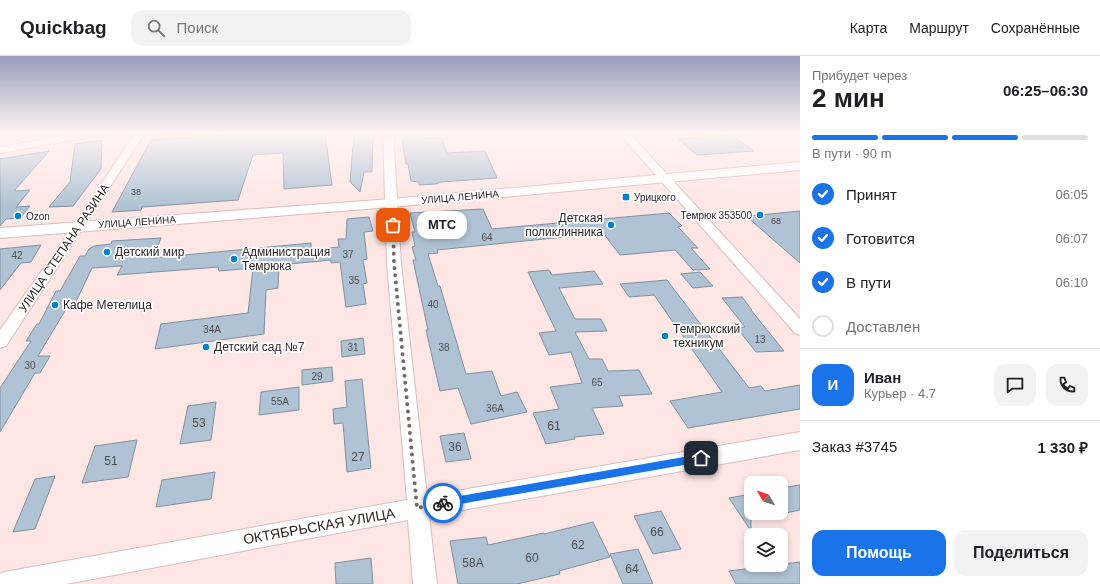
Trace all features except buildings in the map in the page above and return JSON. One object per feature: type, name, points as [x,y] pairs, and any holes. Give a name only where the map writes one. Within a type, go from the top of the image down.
[{"type":"street","name":"УЛИЦА СТЕПАНА РАЗИНА","points":[[0,342],[124,158]]},
{"type":"street","points":[[389,158],[394,263],[425,584]]},
{"type":"street","points":[[645,158],[800,329]]},
{"type":"street","name":"УЛИЦА ЛЕНИНА","points":[[0,232],[391,203],[800,166]]},
{"type":"street","name":"ОКТЯБРЬСКАЯ УЛИЦА","points":[[4,584],[417,508],[800,440]]},
{"type":"way so far","points":[[393,225],[394,263],[417,508],[443,503]]},
{"type":"place","name":"Урицкого","points":[[626,197]]},
{"type":"place","name":"Темрюк 353500","points":[[760,215]]},
{"type":"place","name":"Ozon","points":[[18,216]]},
{"type":"place","name":"МТС","points":[[393,225]]},
{"type":"place","name":"Детская поликлинника","points":[[611,225]]},
{"type":"place","name":"Детский мир","points":[[107,252]]},
{"type":"place","name":"Администрация Темрюка","points":[[234,259]]},
{"type":"place","name":"Кафе Метелица","points":[[55,305]]},
{"type":"place","name":"Темрюкский техникум","points":[[665,336]]},
{"type":"place","name":"Детский сад №7","points":[[206,347]]},
{"type":"route","points":[[443,503],[701,458]]}]
